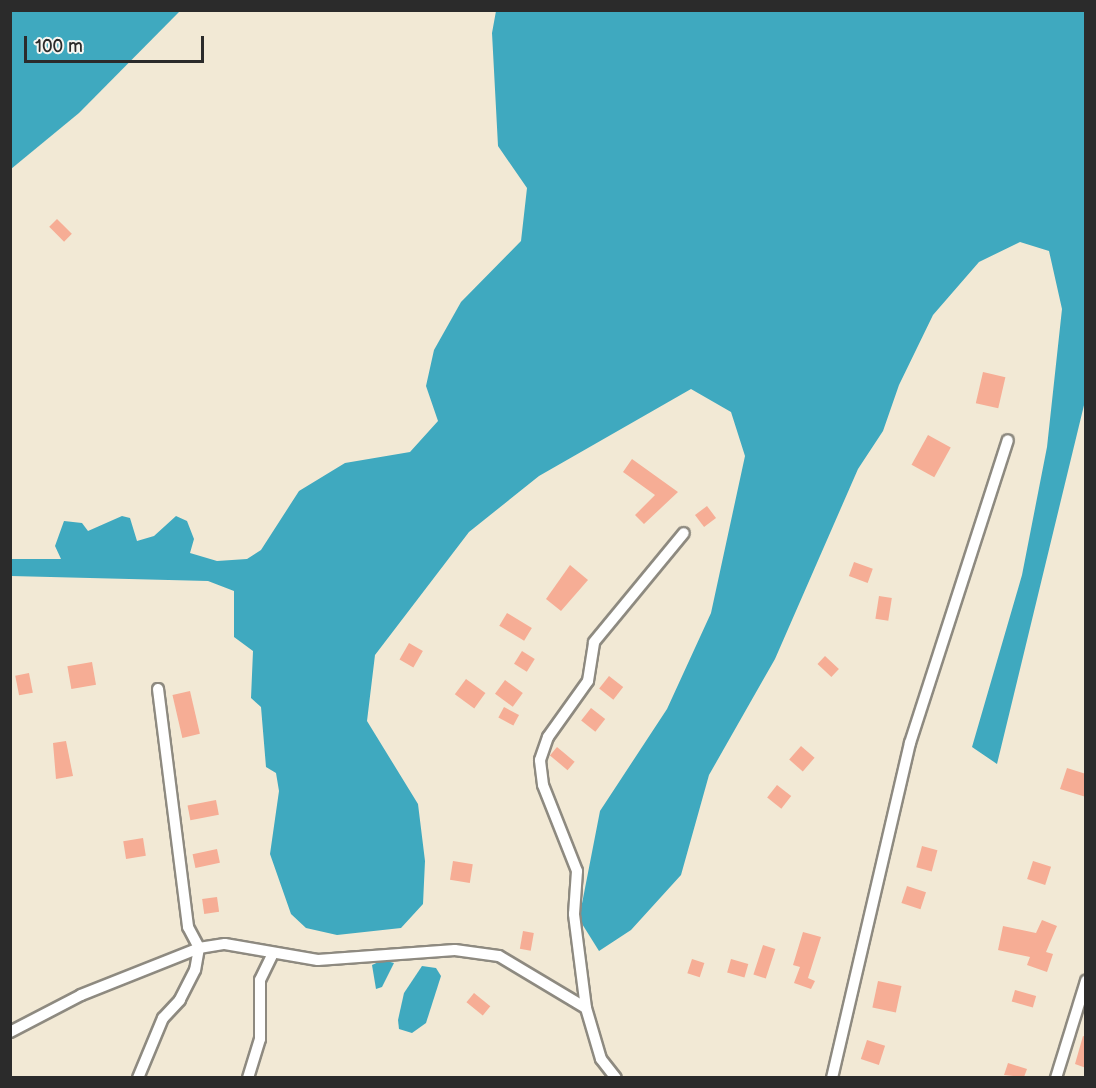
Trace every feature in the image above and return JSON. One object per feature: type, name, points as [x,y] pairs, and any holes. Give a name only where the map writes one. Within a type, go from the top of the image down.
[{"type":"street","points":[[832,1077],[910,743],[1008,440]]},
{"type":"street","points":[[616,1077],[601,1059],[586,1008],[574,914],[577,871],[543,785],[540,760],[548,737],[588,681],[594,642],[684,532]]},
{"type":"street","points":[[138,1077],[163,1018],[180,1000],[195,970],[199,948],[188,927],[158,689]]},
{"type":"street","points":[[10,1032],[81,995],[199,948],[225,944],[318,960],[455,950],[499,956],[586,1008]]},
{"type":"street","points":[[248,1077],[260,1039],[260,980],[273,953]]},
{"type":"street","points":[[1056,1077],[1086,981]]},
{"type":"water","points":[[11,10],[180,11],[79,113],[11,169]]},
{"type":"water","points":[[496,11],[1085,11],[1085,401],[997,764],[972,747],[1022,575],[1047,447],[1062,309],[1049,251],[1020,242],[979,262],[933,315],[899,385],[883,431],[858,469],[775,659],[709,775],[681,875],[631,930],[599,951],[579,919],[600,811],[667,709],[711,613],[745,456],[731,412],[691,389],[539,476],[469,532],[375,655],[367,721],[418,804],[425,861],[423,904],[401,928],[337,935],[306,928],[291,914],[270,854],[279,791],[276,773],[266,767],[261,707],[251,698],[253,651],[234,637],[234,591],[208,581],[11,576],[11,559],[61,559],[55,546],[64,521],[82,523],[88,531],[122,516],[130,518],[137,541],[154,536],[176,516],[187,521],[194,539],[190,553],[217,561],[247,559],[261,550],[299,491],[345,463],[410,452],[438,421],[426,386],[434,350],[461,302],[521,241],[527,188],[498,146],[492,33]]},
{"type":"water","points":[[383,960],[394,963],[382,987],[376,989],[372,965]]},
{"type":"water","points":[[422,966],[436,968],[441,976],[426,1023],[412,1033],[399,1029],[398,1020],[404,993]]},
{"type":"building","points":[[57,219],[72,234],[64,242],[49,227]]},
{"type":"building","points":[[983,372],[1005,377],[998,408],[976,403]]},
{"type":"building","points":[[928,435],[951,448],[934,477],[912,465]]},
{"type":"building","points":[[632,459],[678,492],[644,524],[635,515],[655,495],[623,472]]},
{"type":"building","points":[[707,506],[716,518],[704,527],[695,515]]},
{"type":"building","points":[[854,562],[873,569],[868,583],[849,576]]},
{"type":"building","points":[[570,565],[588,580],[561,611],[546,599]]},
{"type":"building","points":[[879,596],[892,598],[888,621],[875,619]]},
{"type":"building","points":[[507,613],[532,628],[524,641],[499,626]]},
{"type":"building","points":[[409,643],[423,651],[413,667],[400,659]]},
{"type":"building","points":[[522,651],[535,659],[527,672],[514,664]]},
{"type":"building","points":[[825,656],[839,669],[831,677],[817,664]]},
{"type":"building","points":[[92,662],[96,685],[71,689],[67,666]]},
{"type":"building","points":[[29,673],[33,693],[19,695],[15,676]]},
{"type":"building","points":[[609,676],[623,687],[613,700],[599,689]]},
{"type":"building","points":[[466,679],[485,693],[474,708],[455,694]]},
{"type":"building","points":[[505,680],[523,693],[513,707],[495,694]]},
{"type":"building","points":[[190,691],[200,734],[182,738],[172,695]]},
{"type":"building","points":[[504,707],[519,715],[513,726],[498,718]]},
{"type":"building","points":[[591,708],[605,719],[595,732],[581,721]]},
{"type":"building","points":[[66,741],[73,776],[56,779],[53,743]]},
{"type":"building","points":[[801,746],[815,758],[803,771],[789,760]]},
{"type":"building","points":[[557,747],[575,762],[568,770],[550,755]]},
{"type":"building","points":[[1067,768],[1086,774],[1086,797],[1060,789]]},
{"type":"building","points":[[777,785],[791,796],[781,809],[767,798]]},
{"type":"building","points":[[216,800],[219,815],[190,820],[188,806]]},
{"type":"building","points":[[143,838],[146,856],[126,859],[123,841]]},
{"type":"building","points":[[922,846],[937,850],[932,871],[916,867]]},
{"type":"building","points":[[217,849],[220,863],[195,868],[193,854]]},
{"type":"building","points":[[453,861],[473,864],[470,883],[450,880]]},
{"type":"building","points":[[1033,861],[1051,867],[1045,885],[1027,879]]},
{"type":"building","points":[[907,886],[926,892],[920,909],[901,903]]},
{"type":"building","points":[[217,897],[219,912],[204,914],[202,899]]},
{"type":"building","points":[[1042,920],[1057,926],[1046,952],[1053,954],[1047,972],[1027,965],[1030,957],[998,950],[1003,926],[1036,933]]},
{"type":"building","points":[[523,931],[534,933],[531,951],[520,949]]},
{"type":"building","points":[[803,932],[821,937],[808,978],[815,981],[811,989],[794,983],[800,967],[793,965]]},
{"type":"building","points":[[763,945],[775,949],[766,978],[753,974]]},
{"type":"building","points":[[692,959],[704,963],[700,977],[687,973]]},
{"type":"building","points":[[731,959],[748,964],[744,977],[727,972]]},
{"type":"building","points":[[878,981],[901,986],[896,1012],[872,1007]]},
{"type":"building","points":[[1015,990],[1036,996],[1033,1008],[1012,1002]]},
{"type":"building","points":[[474,993],[490,1006],[483,1016],[466,1002]]},
{"type":"building","points":[[1083,1036],[1086,1037],[1086,1068],[1075,1064]]},
{"type":"building","points":[[867,1040],[885,1046],[879,1065],[861,1059]]},
{"type":"building","points":[[1008,1063],[1027,1069],[1024,1077],[1004,1075]]}]
